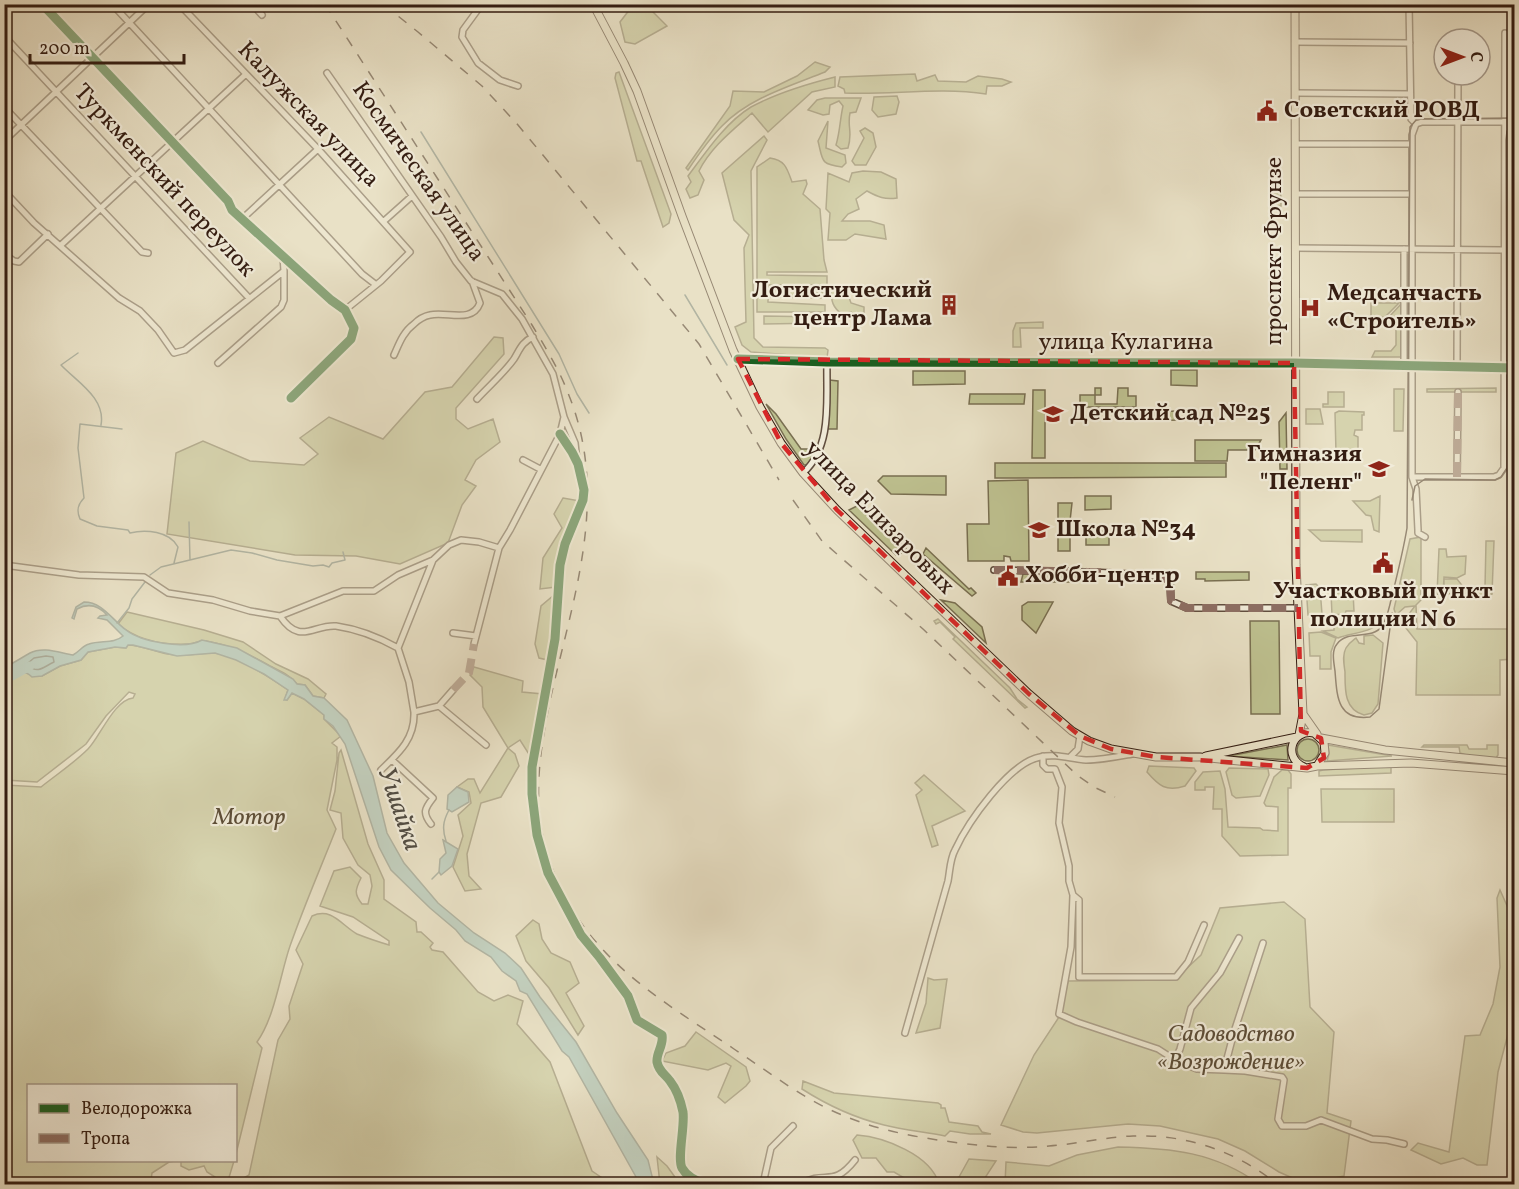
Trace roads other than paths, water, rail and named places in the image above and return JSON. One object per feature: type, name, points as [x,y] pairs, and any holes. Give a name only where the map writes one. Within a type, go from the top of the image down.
[{"type":"main road","name":"улица Елизаровых","points":[[592,4],[637,91],[682,216],[738,360],[760,407],[781,443],[803,473],[837,510],[1029,694],[1080,736],[1098,745],[1133,754],[1304,767]]},
{"type":"main road","name":"проспект Фрунзе","points":[[1295,4],[1295,556],[1303,714],[1298,736]]},
{"type":"main road","points":[[1303,714],[1324,742],[1325,753],[1317,766]]},
{"type":"main road","points":[[1515,763],[1385,750],[1320,737],[1308,732],[1298,736],[1291,751],[1295,761],[1304,767],[1411,763],[1515,771]]},
{"type":"main road","name":"улица Елизаровых","points":[[1200,758],[1298,736]]},
{"type":"street","points":[[42,4],[228,201],[232,210],[308,277],[330,300],[345,310],[354,328],[351,339],[291,398]]},
{"type":"street","points":[[112,4],[206,108],[362,274],[375,284],[345,310]]},
{"type":"street","points":[[4,141],[149,4]]},
{"type":"street","name":"Калужская улица","points":[[179,4],[318,149],[410,252],[375,284]]},
{"type":"street","points":[[252,4],[262,15]]},
{"type":"street","points":[[482,4],[463,30],[462,38],[478,63],[500,80],[518,86]]},
{"type":"street","points":[[1409,4],[1411,119],[1416,124]]},
{"type":"street","points":[[1412,477],[1494,477],[1502,473],[1504,465],[1505,33]]},
{"type":"street","name":"Туркменский переулок","points":[[4,36],[249,298]]},
{"type":"street","points":[[1295,42],[1410,43]]},
{"type":"street","name":"Космическая улица","points":[[327,73],[456,262],[471,280],[502,294],[509,300],[553,374],[564,417],[575,443],[583,481],[583,500],[565,544],[560,565],[555,639],[532,767],[534,815],[542,856],[548,873],[580,935],[628,996],[637,1020],[662,1035],[663,1042],[657,1059],[660,1070],[675,1089],[682,1111],[684,1128],[680,1160],[682,1168],[695,1181],[705,1185]]},
{"type":"street","points":[[61,245],[206,108],[245,75]]},
{"type":"street","points":[[1457,366],[1458,87]]},
{"type":"street","points":[[1295,93],[1410,94]]},
{"type":"street","points":[[4,107],[142,252],[148,253]]},
{"type":"street","points":[[1425,537],[1418,533],[1416,489],[1412,477],[1412,131],[1416,124],[1422,122],[1515,122]]},
{"type":"street","points":[[1294,144],[1412,144]]},
{"type":"street","points":[[242,219],[318,149]]},
{"type":"street","points":[[4,191],[34,223],[119,298],[140,311],[174,353],[185,350],[284,271]]},
{"type":"street","points":[[1294,194],[1412,194]]},
{"type":"street","points":[[384,221],[412,196]]},
{"type":"street","points":[[4,254],[19,262],[48,234]]},
{"type":"street","points":[[1294,248],[1503,250]]},
{"type":"street","points":[[1404,249],[1404,366]]},
{"type":"street","points":[[218,363],[281,307],[284,300],[283,256]]},
{"type":"street","points":[[394,355],[405,332],[415,322],[430,315],[463,315],[472,314],[477,310],[480,303],[471,280]]},
{"type":"street","points":[[477,399],[514,358],[526,340],[533,337]]},
{"type":"street","name":"улица Кулагина","points":[[738,360],[1294,363],[1515,368]]},
{"type":"street","points":[[803,473],[819,454],[825,435],[827,362]]},
{"type":"street","points":[[1457,477],[1458,392]]},
{"type":"street","points":[[474,644],[499,548],[560,434],[564,417]]},
{"type":"street","points":[[560,434],[578,464]]},
{"type":"street","points":[[523,460],[540,470]]},
{"type":"street","points":[[5,566],[79,575],[144,577],[168,593],[213,600],[250,611],[280,616],[343,591],[374,591],[398,575],[433,560],[449,545],[462,540],[499,548]]},
{"type":"street","points":[[398,648],[433,560]]},
{"type":"street","points":[[994,570],[1083,571],[1163,577],[1170,581],[1171,601],[1187,608],[1298,608]]},
{"type":"street","points":[[280,616],[287,625],[305,633],[333,626],[386,641],[398,648],[410,682],[414,724],[410,738],[381,770]]},
{"type":"street","points":[[453,633],[476,636]]},
{"type":"street","points":[[414,712],[439,706],[453,690]]},
{"type":"street","points":[[439,706],[486,745]]},
{"type":"street","points":[[1070,757],[1077,749],[1080,736]]},
{"type":"street","points":[[905,1033],[948,881],[951,859],[977,813],[1009,774],[1031,759],[1043,756],[1102,760],[1133,754]]},
{"type":"street","points":[[1043,756],[1045,767],[1055,769],[1061,782],[1059,823],[1068,859],[1069,881],[1073,895],[1071,947],[1059,1014],[1158,1050],[1175,1060],[1197,1068],[1245,1071],[1282,1077],[1284,1080],[1278,1119],[1282,1126],[1306,1125],[1321,1120],[1372,1140],[1387,1140],[1404,1144]]},
{"type":"street","points":[[392,760],[433,798],[425,810],[425,816],[431,824]]},
{"type":"street","points":[[1073,895],[1079,900],[1078,975],[1081,978],[1176,977],[1188,962],[1204,925]]},
{"type":"street","points":[[1175,1060],[1191,1008],[1220,973],[1239,938]]},
{"type":"street","points":[[1224,1070],[1263,943]]},
{"type":"street","points":[[763,1185],[771,1148],[794,1126]]},
{"type":"street","points":[[801,1185],[808,1180],[836,1180],[847,1173],[855,1160]]},
{"type":"water","points":[[84,602],[102,608],[126,630],[142,638],[174,644],[194,643],[202,640],[237,648],[293,679],[297,684],[305,685],[313,696],[324,698],[347,720],[373,776],[387,833],[404,863],[438,903],[474,933],[505,953],[521,968],[540,997],[576,1042],[617,1113],[648,1160],[654,1184],[640,1184],[569,1057],[562,1051],[527,994],[520,991],[516,981],[502,971],[491,957],[465,941],[391,870],[379,847],[345,744],[333,726],[324,719],[324,715],[304,699],[292,693],[287,700],[284,700],[288,690],[264,674],[236,660],[215,653],[177,656],[133,645],[128,645],[126,648],[115,647],[88,652],[81,660],[60,666],[42,676],[32,677],[19,672],[5,676],[5,667],[35,651],[46,650],[73,655],[87,645],[116,640],[123,636],[107,620],[98,618],[107,615],[96,607],[81,607],[77,609],[74,619],[72,618],[76,607]]},
{"type":"water","points":[[457,787],[468,792],[469,802],[452,812],[447,809],[448,795]]},
{"type":"water","points":[[443,840],[458,849],[452,866],[441,875],[439,872],[440,859],[446,853]]},
{"type":"waterway","points":[[421,132],[559,354],[577,394],[589,413]]},
{"type":"waterway","points":[[685,295],[727,365]]},
{"type":"waterway","points":[[78,353],[61,365],[95,399],[101,415],[101,425]]},
{"type":"waterway","points":[[122,429],[80,424],[78,448],[84,498],[78,507],[80,519],[97,526],[128,530],[130,533],[150,531],[163,534],[178,547],[174,563]]},
{"type":"waterway","points":[[189,522],[190,560]]},
{"type":"waterway","points":[[150,575],[161,567],[231,550],[277,560],[329,567],[332,563],[345,560],[343,552]]},
{"type":"waterway","points":[[117,623],[145,582]]},
{"type":"waterway","name":"Ушайка","points":[[4,677],[12,676],[30,666]]},
{"type":"waterway","points":[[446,841],[444,825],[449,810]]},
{"type":"waterway","points":[[432,879],[439,872]]},
{"type":"tram line","points":[[1392,613],[1379,709],[1370,717],[1351,715],[1345,711],[1338,698],[1334,650],[1341,640],[1372,633],[1384,623],[1407,528],[1410,127],[1417,119],[1514,118]]},
{"type":"tram line","points":[[1412,500],[1415,486],[1425,479],[1495,480],[1501,477],[1507,468],[1506,140],[1507,131],[1514,124]]},
{"type":"railway","points":[[325,4],[552,358],[568,393],[580,431],[586,469],[587,507],[584,545],[578,583],[547,716],[539,776],[540,816],[548,856],[562,891],[579,920],[600,946],[648,990],[800,1093],[828,1109],[859,1122],[913,1136],[1001,1147],[1041,1147],[1133,1136],[1172,1138],[1210,1147],[1227,1154],[1245,1162],[1277,1184]]},
{"type":"railway","points":[[383,4],[482,86],[518,125],[699,344],[779,480]]},
{"type":"railway","points":[[793,500],[822,541],[923,629],[1078,776],[1115,797]]},
{"type":"place","name":"Советский РОВД","points":[[1267,111]]},
{"type":"place","name":"Логистический центр Лама","points":[[949,305]]},
{"type":"place","name":"Медсанчасть «Строитель»","points":[[1310,308]]},
{"type":"place","name":"Детский сад №25","points":[[1053,414]]},
{"type":"place","name":"Гимназия \"Пеленг\"","points":[[1379,469]]},
{"type":"place","name":"Школа №34","points":[[1039,530]]},
{"type":"place","name":"Участковый пункт полиции N 6","points":[[1383,563]]},
{"type":"place","name":"Хобби-центр","points":[[1008,576]]},
{"type":"park label","name":"Мотор","points":[[249,818]]},
{"type":"park label","name":"Садоводство «Возрождение»","points":[[1231,1049]]}]
